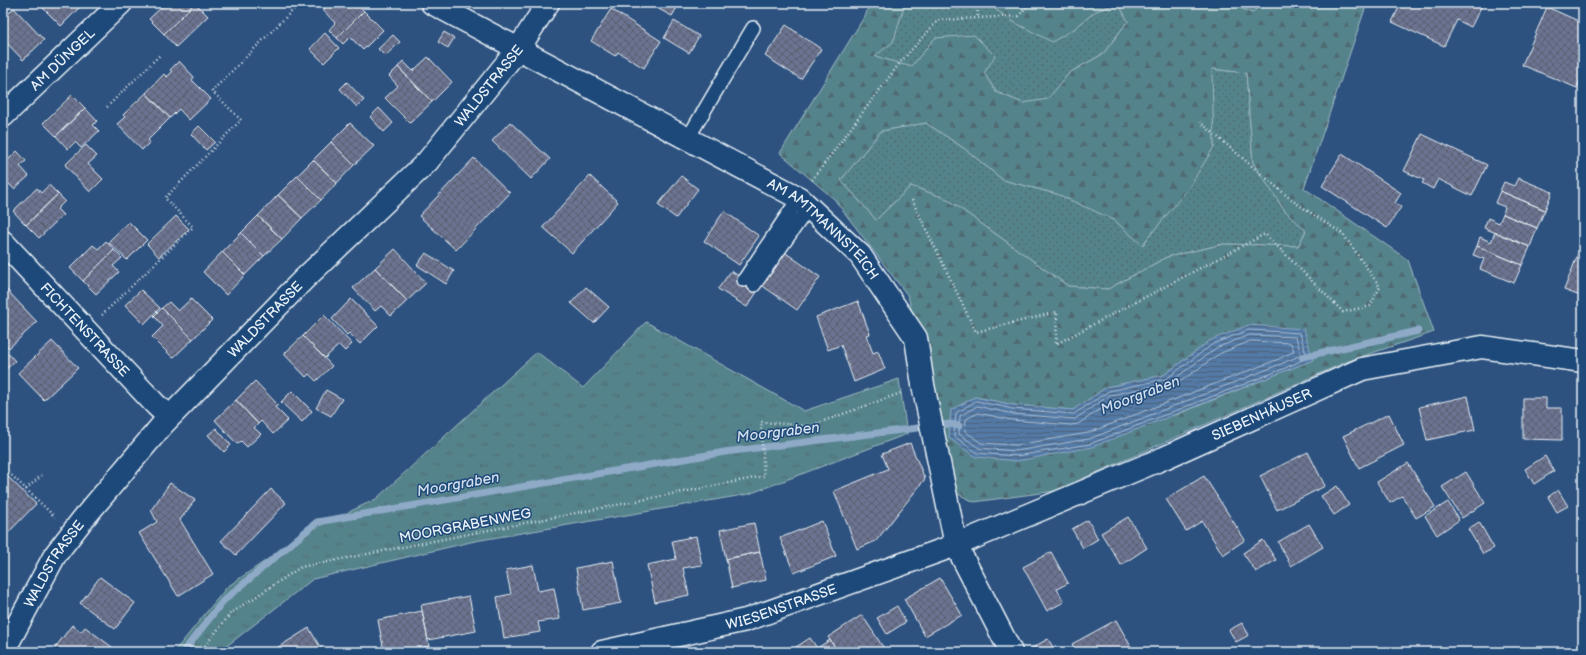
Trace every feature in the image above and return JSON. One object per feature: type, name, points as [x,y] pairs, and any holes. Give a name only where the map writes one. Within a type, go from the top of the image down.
[{"type":"street","name":"AM DÜNGEL","points":[[3,116],[121,3]]},
{"type":"street","name":"AM AMTMANNSTEICH","points":[[432,3],[688,138],[804,202],[860,255],[916,338],[928,409],[956,545],[1011,652]]},
{"type":"street","name":"WALDSTRASSE","points":[[3,652],[55,555],[168,417],[303,280],[427,162],[519,48],[548,3]]},
{"type":"street","name":"FICHTENSTRASSE","points":[[3,242],[168,417]]},
{"type":"street","name":"SIEBENHÄUSER","points":[[956,545],[1164,458],[1362,369],[1482,347],[1583,361]]},
{"type":"street","name":"WIESENSTRASSE","points":[[602,652],[746,620],[956,545]]},
{"type":"lane","points":[[688,138],[754,28]]},
{"type":"lane","points":[[749,282],[804,202]]},
{"type":"path","points":[[86,331],[193,227],[165,198],[241,120],[212,91],[300,3]]},
{"type":"path","points":[[977,3],[978,18]]},
{"type":"path","points":[[804,202],[899,64],[938,20],[1018,16],[1029,3]]},
{"type":"path","points":[[107,107],[162,54]]},
{"type":"path","points":[[912,200],[976,332],[1057,312],[1056,344],[1265,234],[1343,312],[1370,306],[1380,287],[1343,234],[1293,201],[1200,122]]},
{"type":"path","name":"MOORGRABENWEG","points":[[200,652],[231,613],[301,567],[764,476],[761,422],[810,426],[924,385]]},
{"type":"path","points":[[3,468],[59,521]]},
{"type":"path","points":[[26,489],[42,475]]},
{"type":"green space","points":[[869,3],[905,3],[893,42],[875,56],[911,67],[935,38],[974,35],[995,56],[984,73],[996,92],[1023,103],[1048,99],[1069,73],[1103,54],[1128,21],[1118,3],[1230,3],[1252,13],[1262,3],[1367,3],[1304,188],[1408,260],[1434,332],[1346,362],[1055,491],[974,502],[956,493],[908,296],[834,199],[780,153],[866,14]],"holes":[[[1212,69],[1246,73],[1253,163],[1285,211],[1306,231],[1298,246],[1224,244],[1167,257],[1108,289],[1068,286],[947,199],[911,186],[876,220],[841,180],[881,131],[926,123],[965,149],[1003,180],[1057,194],[1114,220],[1142,245],[1188,189],[1214,147]],[[1211,340],[1312,360],[1176,415],[952,410],[975,397],[1014,405],[1073,410],[1107,387],[1164,375]]]},
{"type":"green space","points":[[905,3],[989,3],[989,5],[1012,21],[1024,27],[1074,29],[1096,11],[1118,3],[1128,21],[1103,54],[1069,73],[1048,100],[1023,103],[996,92],[984,73],[935,38],[911,67],[874,56],[893,42]]},
{"type":"green space","points":[[989,3],[1118,3],[1096,11],[1074,29],[1052,42],[1012,21],[989,5]]},
{"type":"green space","points":[[1230,3],[1262,3],[1252,14]]},
{"type":"green space","points":[[1211,69],[1246,73],[1253,163],[1285,211],[1306,230],[1298,246],[1224,244],[1167,257],[1108,289],[1068,286],[947,199],[911,186],[876,220],[841,180],[881,131],[926,123],[965,149],[1003,180],[1057,194],[1115,220],[1143,245],[1214,147]]},
{"type":"green space","points":[[646,322],[804,411],[899,379],[907,434],[749,494],[475,541],[313,579],[219,652],[174,652],[227,587],[309,531],[376,499],[537,352],[583,388]]},
{"type":"water","points":[[1249,325],[1304,329],[1313,360],[1092,447],[1017,461],[976,457],[949,438],[951,410],[975,397],[1014,405],[1073,410],[1107,387],[1164,375],[1211,340]]},
{"type":"building","points":[[84,3],[61,26],[39,4]]},
{"type":"building","points":[[166,3],[195,3],[164,34],[149,19]]},
{"type":"building","points":[[195,3],[208,16],[176,47],[164,34]]},
{"type":"building","points":[[330,3],[355,3],[364,11],[337,38],[329,30],[335,23],[323,10]]},
{"type":"building","points":[[652,3],[679,4],[672,16],[651,5]]},
{"type":"building","points":[[1401,3],[1483,3],[1471,27],[1457,20],[1444,46],[1392,22]]},
{"type":"building","points":[[1547,7],[1583,23],[1583,73],[1577,88],[1522,65]]},
{"type":"building","points":[[14,8],[44,40],[23,60],[3,39],[3,19]]},
{"type":"building","points":[[611,9],[661,41],[644,68],[618,52],[615,56],[591,41]]},
{"type":"building","points":[[364,11],[383,30],[363,50],[350,37],[343,44],[337,38]]},
{"type":"building","points":[[674,21],[699,36],[689,53],[664,38]]},
{"type":"building","points":[[786,25],[821,49],[801,79],[765,56]]},
{"type":"building","points":[[444,32],[454,38],[448,48],[438,42]]},
{"type":"building","points":[[325,33],[339,48],[324,63],[310,49]]},
{"type":"building","points":[[393,35],[400,42],[385,56],[378,49]]},
{"type":"building","points":[[428,57],[452,82],[432,102],[398,67],[403,61],[413,71]]},
{"type":"building","points":[[179,61],[194,77],[192,80],[211,99],[189,120],[179,109],[170,118],[146,93],[164,74],[167,77],[172,72],[170,70]]},
{"type":"building","points":[[398,67],[432,102],[410,123],[385,98],[398,86],[389,76]]},
{"type":"building","points":[[3,71],[8,76],[3,81]]},
{"type":"building","points":[[347,82],[364,100],[357,107],[340,89]]},
{"type":"building","points":[[146,93],[170,118],[148,140],[150,142],[142,150],[117,124],[125,117],[123,115]]},
{"type":"building","points":[[72,95],[85,108],[56,136],[43,123]]},
{"type":"building","points":[[85,108],[97,121],[93,125],[99,131],[81,148],[75,142],[68,149],[56,136]]},
{"type":"building","points":[[379,108],[393,123],[384,132],[370,117]]},
{"type":"building","points":[[510,122],[550,159],[531,179],[492,141]]},
{"type":"building","points":[[350,123],[374,146],[354,165],[331,142]]},
{"type":"building","points":[[199,126],[215,142],[206,150],[191,134]]},
{"type":"building","points":[[1422,134],[1487,165],[1472,196],[1438,179],[1433,189],[1422,183],[1424,180],[1404,171]]},
{"type":"building","points":[[331,142],[354,165],[337,183],[313,160]]},
{"type":"building","points":[[86,145],[97,156],[88,164],[103,179],[90,192],[65,165]]},
{"type":"building","points":[[17,151],[26,161],[20,166],[29,176],[14,189],[3,178],[3,165]]},
{"type":"building","points":[[1342,154],[1401,193],[1395,203],[1401,207],[1387,228],[1322,186]]},
{"type":"building","points":[[474,158],[510,193],[456,250],[419,216]]},
{"type":"building","points":[[313,160],[337,183],[321,200],[297,176]]},
{"type":"building","points":[[297,176],[321,200],[302,218],[278,195]]},
{"type":"building","points":[[590,176],[618,202],[572,253],[543,227]]},
{"type":"building","points":[[681,176],[698,189],[676,218],[658,205]]},
{"type":"building","points":[[1518,178],[1552,192],[1545,210],[1500,191],[1504,182],[1514,186]]},
{"type":"building","points":[[49,185],[58,194],[26,225],[13,211],[37,188],[41,193]]},
{"type":"building","points":[[1500,191],[1545,210],[1537,228],[1503,214],[1505,207],[1495,203]]},
{"type":"building","points":[[58,194],[65,201],[57,209],[63,215],[39,238],[26,225]]},
{"type":"building","points":[[278,195],[302,218],[282,239],[258,216]]},
{"type":"building","points":[[724,211],[759,236],[739,265],[704,241]]},
{"type":"building","points":[[1503,214],[1537,228],[1530,247],[1484,228],[1488,218],[1499,223]]},
{"type":"building","points":[[176,216],[189,229],[159,257],[147,244]]},
{"type":"building","points":[[258,216],[282,239],[264,256],[241,233]]},
{"type":"building","points":[[129,222],[147,240],[127,260],[108,242]]},
{"type":"building","points":[[1495,232],[1530,247],[1522,265],[1477,246],[1480,237],[1491,242]]},
{"type":"building","points":[[241,233],[264,256],[245,275],[222,252]]},
{"type":"building","points":[[106,241],[114,250],[83,281],[70,268],[93,245],[98,249]]},
{"type":"building","points":[[1583,241],[1583,297],[1564,290]]},
{"type":"building","points":[[1477,246],[1522,265],[1514,283],[1480,269],[1484,259],[1473,255]]},
{"type":"building","points":[[395,249],[426,283],[407,301],[375,268]]},
{"type":"building","points":[[114,250],[122,258],[113,266],[119,272],[96,294],[83,281]]},
{"type":"building","points":[[783,251],[820,277],[797,310],[760,284]]},
{"type":"building","points":[[222,252],[245,275],[226,295],[203,272]]},
{"type":"building","points":[[426,253],[454,271],[446,284],[417,265]]},
{"type":"building","points":[[375,268],[407,301],[391,316],[381,306],[375,311],[353,288]]},
{"type":"building","points":[[731,271],[759,289],[747,307],[718,289]]},
{"type":"building","points":[[586,287],[609,307],[594,323],[571,303]]},
{"type":"building","points":[[6,289],[37,322],[9,348],[3,342],[3,292]]},
{"type":"building","points":[[141,290],[160,308],[144,324],[125,305]]},
{"type":"building","points":[[191,299],[212,320],[193,339],[162,308],[169,302],[178,311]]},
{"type":"building","points":[[351,299],[378,326],[360,344],[349,333],[347,335],[332,319]]},
{"type":"building","points":[[858,301],[870,334],[866,335],[873,353],[878,351],[885,369],[854,382],[841,345],[828,350],[816,317]]},
{"type":"building","points":[[162,308],[193,339],[173,358],[152,337],[163,326],[154,316]]},
{"type":"building","points":[[324,315],[352,344],[345,351],[339,345],[325,358],[303,336]]},
{"type":"building","points":[[303,336],[332,366],[316,381],[309,374],[306,377],[284,354]]},
{"type":"building","points":[[52,341],[78,368],[44,400],[18,373]]},
{"type":"building","points":[[4,349],[15,361],[3,372],[3,350]]},
{"type":"building","points":[[255,381],[278,405],[275,407],[288,420],[273,434],[261,421],[258,424],[236,400]]},
{"type":"building","points":[[326,390],[342,399],[331,416],[316,408]]},
{"type":"building","points":[[292,391],[312,411],[302,422],[281,402]]},
{"type":"building","points":[[1468,396],[1475,430],[1427,440],[1419,407]]},
{"type":"building","points":[[1523,398],[1546,398],[1546,408],[1562,408],[1562,440],[1523,439]]},
{"type":"building","points":[[236,400],[258,424],[254,428],[261,434],[247,447],[241,441],[237,444],[215,420]]},
{"type":"building","points":[[1389,414],[1404,445],[1359,468],[1343,436]]},
{"type":"building","points":[[216,428],[231,445],[224,452],[208,435]]},
{"type":"building","points":[[910,443],[925,479],[876,541],[857,549],[834,491],[888,469],[882,454]]},
{"type":"building","points":[[1308,452],[1325,486],[1277,510],[1260,476]]},
{"type":"building","points":[[1545,456],[1554,471],[1534,484],[1525,469]]},
{"type":"building","points":[[1408,463],[1435,507],[1416,518],[1402,496],[1390,503],[1377,482]]},
{"type":"building","points":[[3,472],[36,504],[3,538]]},
{"type":"building","points":[[1466,472],[1485,503],[1462,518],[1442,487]]},
{"type":"building","points":[[1204,476],[1245,540],[1223,555],[1202,521],[1186,531],[1166,499]]},
{"type":"building","points":[[170,483],[195,500],[180,520],[213,574],[178,596],[139,533],[157,522],[151,510]]},
{"type":"building","points":[[1337,486],[1349,505],[1334,515],[1321,496]]},
{"type":"building","points":[[271,489],[286,503],[236,555],[221,541]]},
{"type":"building","points":[[1558,490],[1568,506],[1557,512],[1548,497]]},
{"type":"building","points":[[1448,502],[1459,520],[1437,535],[1425,516]]},
{"type":"building","points":[[1128,517],[1147,548],[1121,565],[1101,533]]},
{"type":"building","points":[[1088,520],[1098,539],[1083,548],[1072,529]]},
{"type":"building","points":[[822,521],[836,556],[794,573],[780,538]]},
{"type":"building","points":[[1479,522],[1494,548],[1483,554],[1468,529]]},
{"type":"building","points":[[754,523],[760,552],[726,559],[720,530]]},
{"type":"building","points":[[1309,524],[1323,547],[1291,566],[1278,542]]},
{"type":"building","points":[[696,536],[702,565],[683,568],[689,595],[655,602],[647,565],[676,559],[672,541]]},
{"type":"building","points":[[1263,540],[1276,560],[1256,572],[1243,553]]},
{"type":"building","points":[[760,552],[766,580],[732,588],[726,559]]},
{"type":"building","points":[[1051,552],[1068,583],[1057,589],[1064,602],[1047,611],[1023,567]]},
{"type":"building","points":[[613,561],[621,603],[583,610],[576,568]]},
{"type":"building","points":[[533,565],[538,591],[554,588],[560,619],[538,622],[540,632],[504,638],[497,597],[511,594],[506,570]]},
{"type":"building","points":[[100,577],[135,603],[115,629],[80,603]]},
{"type":"building","points":[[940,578],[962,615],[925,636],[904,599]]},
{"type":"building","points":[[469,596],[476,631],[428,640],[421,605]]},
{"type":"building","points":[[897,606],[906,622],[887,634],[877,618]]},
{"type":"building","points":[[422,611],[429,646],[399,652],[384,652],[378,620]]},
{"type":"building","points":[[862,615],[885,650],[881,652],[838,652],[828,637]]},
{"type":"building","points":[[1116,620],[1134,652],[1076,652],[1072,644]]},
{"type":"building","points":[[1242,623],[1249,635],[1236,642],[1229,630]]},
{"type":"building","points":[[72,625],[81,632],[85,627],[112,647],[108,652],[52,652]]},
{"type":"building","points":[[309,628],[323,652],[272,652],[272,651]]},
{"type":"building","points":[[810,638],[817,648],[830,640],[838,652],[795,652],[793,649]]},
{"type":"building","points":[[1048,639],[1056,652],[1032,652],[1030,649]]},
{"type":"waterway","name":"Moorgraben","points":[[1302,357],[1418,331]]},
{"type":"waterway","name":"Moorgraben","points":[[183,652],[223,601],[317,522],[725,452],[950,424],[959,426]]}]
